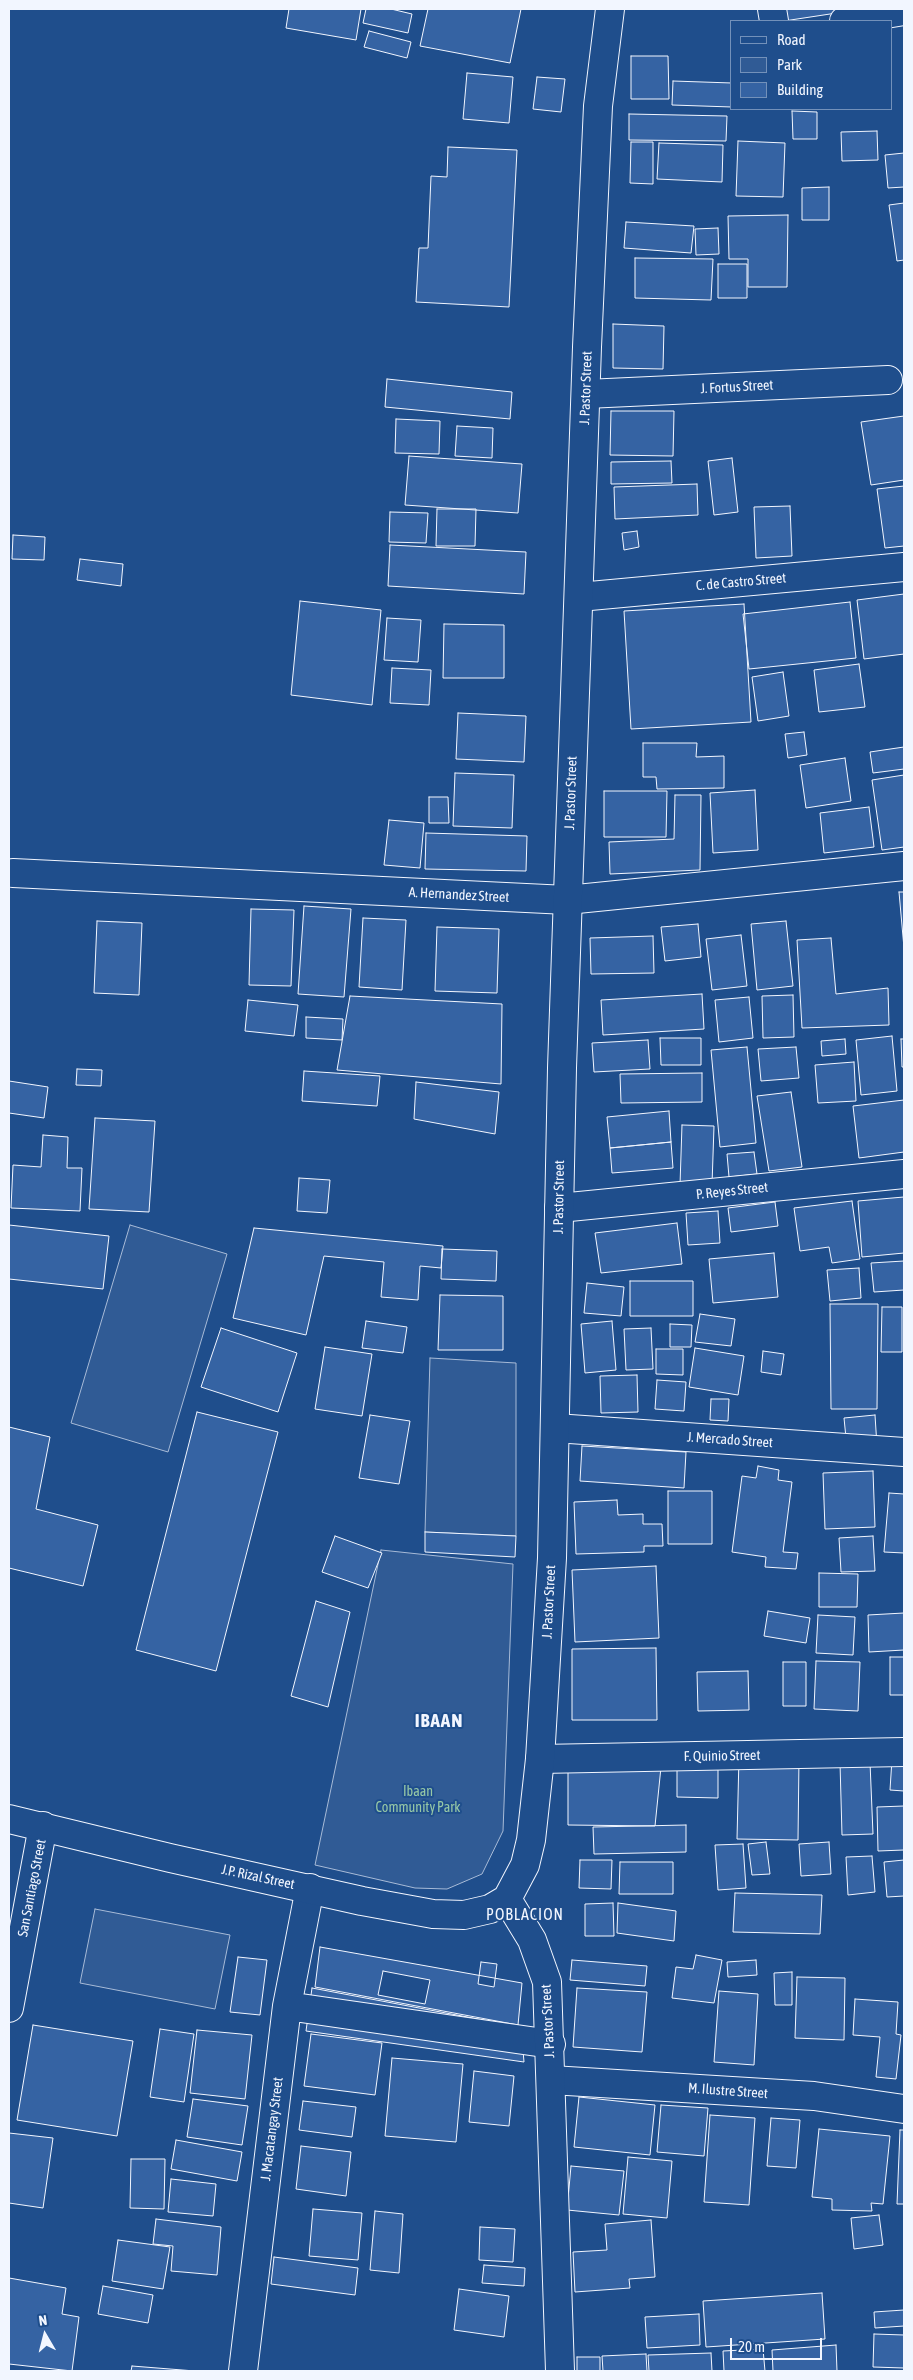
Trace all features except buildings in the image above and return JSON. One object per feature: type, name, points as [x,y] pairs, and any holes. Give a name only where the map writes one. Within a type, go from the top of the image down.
[{"type":"street","name":"J. Pastor Street","points":[[560,2371],[547,1982],[532,1940],[507,1899],[525,1864],[531,1840],[540,1759],[552,1558],[567,900],[598,106],[610,9]]},
{"type":"street","points":[[851,20],[904,12]]},
{"type":"street","name":"J. Fortus Street","points":[[586,394],[888,380]]},
{"type":"street","name":"C. de Castro Street","points":[[579,597],[904,566]]},
{"type":"street","name":"A. Hernandez Street","points":[[13,873],[567,900],[904,866]]},
{"type":"street","name":"P. Reyes Street","points":[[559,1208],[904,1174]]},
{"type":"street","name":"J. Mercado Street","points":[[555,1428],[904,1452]]},
{"type":"street","name":"F. Quinio Street","points":[[540,1759],[904,1752]]},
{"type":"street","name":"J.P. Rizal Street","points":[[9,1819],[170,1858],[362,1901],[433,1914],[464,1915],[490,1909],[507,1899]]},
{"type":"street","name":"San Santiago Street","points":[[9,2008],[43,1826]]},
{"type":"street","name":"J. Macatangay Street","points":[[243,2371],[287,2006],[310,1888]]},
{"type":"street","points":[[287,2006],[550,2044]]},
{"type":"street","name":"M. Ilustre Street","points":[[550,2080],[814,2096],[904,2109]]},
{"type":"green space","points":[[130,1225],[227,1254],[168,1452],[71,1423]]},
{"type":"green space","points":[[430,1358],[516,1363],[516,1536],[425,1532]]},
{"type":"green space","name":"Ibaan Community Park","points":[[381,1550],[513,1564],[503,1831],[482,1874],[447,1889],[415,1888],[315,1865]]},
{"type":"green space","points":[[95,1909],[230,1935],[215,2009],[80,1983]]},
{"type":"district","name":"IBAAN","points":[[439,1721]]},
{"type":"district","name":"POBLACION","points":[[525,1915]]}]
